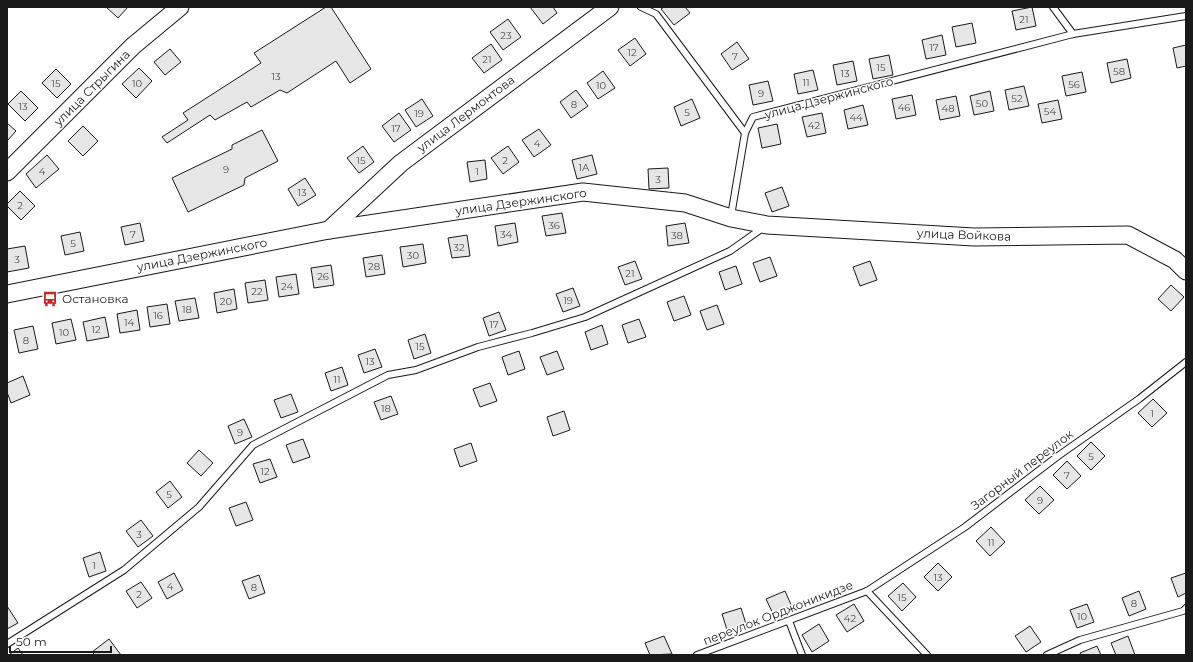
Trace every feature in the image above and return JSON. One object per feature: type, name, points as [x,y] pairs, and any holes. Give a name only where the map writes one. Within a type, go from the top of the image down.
[{"type":"street","name":"улица Стрыгина","points":[[7,172],[133,46],[180,7]]},
{"type":"street","name":"улица Лермонтова","points":[[329,230],[401,163],[610,7]]},
{"type":"street","name":"улица Дзержинского","points":[[7,294],[329,230],[583,192],[686,202],[731,218]]},
{"type":"street","name":"улица Войкова","points":[[731,218],[767,225],[974,237],[1128,235],[1175,260],[1186,271]]},
{"type":"lane","points":[[641,7],[656,14],[745,133]]},
{"type":"lane","points":[[1053,7],[1073,34]]},
{"type":"lane","name":"улица Дзержинского","points":[[731,218],[745,133],[754,117],[1073,34],[1186,16]]},
{"type":"lane","points":[[7,644],[124,570],[199,507],[253,445],[388,375],[416,370],[478,347],[585,317],[730,251],[767,225]]},
{"type":"lane","name":"Загорный переулок","points":[[867,591],[965,527],[1058,456],[1139,399],[1186,362]]},
{"type":"lane","points":[[867,591],[927,655]]},
{"type":"lane","name":"переулок Орджоникидзе","points":[[697,655],[867,591]]},
{"type":"lane","points":[[1047,655],[1080,640],[1183,611],[1186,608]]},
{"type":"lane","points":[[789,621],[802,655]]},
{"type":"building","points":[[106,7],[128,7],[118,18]]},
{"type":"building","points":[[326,7],[331,7],[371,69],[350,83],[336,61],[287,93],[280,90],[251,107],[247,102],[215,120],[210,115],[167,143],[162,137],[188,120],[183,113],[261,63],[254,53]]},
{"type":"building","points":[[530,7],[553,7],[557,13],[543,24]]},
{"type":"building","points":[[664,7],[685,7],[690,13],[674,25],[661,9]]},
{"type":"building","points":[[1032,7],[1036,26],[1016,30],[1012,11]]},
{"type":"building","points":[[508,19],[521,37],[503,50],[490,32]]},
{"type":"building","points":[[972,23],[976,43],[956,47],[952,27]]},
{"type":"building","points":[[942,35],[946,55],[926,59],[922,40]]},
{"type":"building","points":[[635,38],[646,54],[630,66],[618,50]]},
{"type":"building","points":[[737,42],[749,59],[732,70],[721,54]]},
{"type":"building","points":[[491,44],[502,60],[484,73],[472,58]]},
{"type":"building","points":[[1186,45],[1186,66],[1177,68],[1173,48]]},
{"type":"building","points":[[170,49],[181,62],[165,75],[154,62]]},
{"type":"building","points":[[889,55],[893,75],[873,79],[869,59]]},
{"type":"building","points":[[1127,59],[1131,78],[1111,83],[1107,63]]},
{"type":"building","points":[[853,61],[857,81],[837,85],[833,65]]},
{"type":"building","points":[[139,68],[152,81],[136,98],[122,84]]},
{"type":"building","points":[[56,69],[71,84],[57,98],[42,83]]},
{"type":"building","points":[[813,70],[818,90],[798,94],[794,74]]},
{"type":"building","points":[[603,71],[615,88],[598,99],[587,83]]},
{"type":"building","points":[[1082,72],[1086,92],[1066,96],[1062,76]]},
{"type":"building","points":[[768,81],[773,101],[753,105],[749,85]]},
{"type":"building","points":[[1024,86],[1029,106],[1009,110],[1005,90]]},
{"type":"building","points":[[576,90],[588,106],[571,118],[560,102]]},
{"type":"building","points":[[21,91],[38,108],[25,121],[8,104]]},
{"type":"building","points":[[990,91],[994,111],[974,115],[970,96]]},
{"type":"building","points":[[912,95],[916,115],[896,119],[892,99]]},
{"type":"building","points":[[956,96],[960,116],[940,120],[936,100]]},
{"type":"building","points":[[422,99],[433,116],[416,127],[405,110]]},
{"type":"building","points":[[692,99],[700,118],[681,126],[674,107]]},
{"type":"building","points":[[1058,100],[1062,119],[1042,123],[1038,104]]},
{"type":"building","points":[[863,105],[868,125],[848,129],[844,110]]},
{"type":"building","points":[[399,113],[411,130],[394,142],[382,126]]},
{"type":"building","points":[[822,113],[826,133],[807,137],[802,117]]},
{"type":"building","points":[[7,123],[16,131],[7,141]]},
{"type":"building","points":[[777,124],[781,144],[762,148],[758,128]]},
{"type":"building","points":[[83,126],[98,141],[83,156],[68,141]]},
{"type":"building","points":[[539,129],[551,145],[534,157],[522,140]]},
{"type":"building","points":[[262,130],[278,161],[245,178],[244,185],[188,212],[172,178],[232,149],[232,145]]},
{"type":"building","points":[[363,146],[374,162],[359,173],[347,158]]},
{"type":"building","points":[[508,146],[519,162],[503,174],[491,158]]},
{"type":"building","points":[[47,155],[59,169],[36,188],[26,174]]},
{"type":"building","points":[[592,155],[597,174],[577,179],[572,160]]},
{"type":"building","points":[[485,160],[487,179],[470,182],[467,162]]},
{"type":"building","points":[[668,168],[669,188],[649,189],[648,169]]},
{"type":"building","points":[[305,178],[316,195],[298,206],[288,189]]},
{"type":"building","points":[[782,187],[789,206],[772,212],[765,193]]},
{"type":"building","points":[[20,191],[35,206],[21,220],[7,206],[7,204]]},
{"type":"building","points":[[562,213],[566,233],[546,236],[542,216]]},
{"type":"building","points":[[140,223],[144,241],[125,245],[121,227]]},
{"type":"building","points":[[515,223],[518,242],[498,246],[495,226]]},
{"type":"building","points":[[685,223],[689,243],[668,246],[666,226]]},
{"type":"building","points":[[80,232],[84,251],[65,255],[61,236]]},
{"type":"building","points":[[467,235],[470,256],[452,258],[448,238]]},
{"type":"building","points":[[423,244],[426,263],[403,267],[400,247]]},
{"type":"building","points":[[25,246],[29,268],[7,272],[7,249]]},
{"type":"building","points":[[382,255],[385,274],[366,277],[363,258]]},
{"type":"building","points":[[770,257],[777,276],[760,282],[753,263]]},
{"type":"building","points":[[635,261],[642,279],[625,285],[618,267]]},
{"type":"building","points":[[870,261],[877,280],[860,286],[853,267]]},
{"type":"building","points":[[331,265],[334,285],[314,288],[311,268]]},
{"type":"building","points":[[736,266],[742,284],[725,290],[719,272]]},
{"type":"building","points":[[296,274],[299,294],[279,297],[276,277]]},
{"type":"building","points":[[265,280],[268,300],[248,303],[245,283]]},
{"type":"building","points":[[1171,285],[1184,297],[1171,311],[1158,299]]},
{"type":"building","points":[[573,288],[580,306],[563,312],[556,294]]},
{"type":"building","points":[[234,289],[237,309],[217,313],[214,293]]},
{"type":"building","points":[[684,296],[691,315],[674,321],[667,302]]},
{"type":"building","points":[[195,298],[199,318],[179,321],[175,301]]},
{"type":"building","points":[[167,304],[170,324],[150,327],[147,307]]},
{"type":"building","points":[[717,305],[724,324],[707,330],[700,311]]},
{"type":"building","points":[[137,310],[140,330],[120,333],[117,314]]},
{"type":"building","points":[[499,312],[506,330],[489,336],[483,318]]},
{"type":"building","points":[[105,317],[109,337],[87,341],[83,322]]},
{"type":"building","points":[[71,319],[76,340],[56,344],[52,323]]},
{"type":"building","points":[[639,319],[646,337],[628,343],[622,325]]},
{"type":"building","points":[[602,325],[608,344],[591,350],[585,332]]},
{"type":"building","points":[[33,326],[38,349],[19,353],[14,330]]},
{"type":"building","points":[[425,334],[431,353],[414,359],[408,340]]},
{"type":"building","points":[[375,349],[382,367],[364,373],[358,355]]},
{"type":"building","points":[[519,351],[525,369],[508,375],[502,357]]},
{"type":"building","points":[[557,351],[564,369],[547,375],[540,357]]},
{"type":"building","points":[[342,367],[348,385],[331,391],[325,373]]},
{"type":"building","points":[[23,376],[30,395],[11,403],[7,392],[7,383]]},
{"type":"building","points":[[490,383],[497,401],[480,407],[473,389]]},
{"type":"building","points":[[291,394],[298,412],[281,418],[274,400]]},
{"type":"building","points":[[391,396],[398,414],[381,420],[374,402]]},
{"type":"building","points":[[1153,399],[1167,413],[1152,427],[1138,413]]},
{"type":"building","points":[[564,411],[570,430],[553,436],[547,417]]},
{"type":"building","points":[[244,419],[252,437],[235,444],[228,426]]},
{"type":"building","points":[[303,439],[310,457],[293,463],[286,445]]},
{"type":"building","points":[[1091,442],[1105,456],[1091,470],[1077,456]]},
{"type":"building","points":[[471,443],[477,461],[460,467],[454,449]]},
{"type":"building","points":[[199,450],[213,463],[201,476],[187,463]]},
{"type":"building","points":[[270,459],[277,477],[260,483],[253,464]]},
{"type":"building","points":[[1067,461],[1081,476],[1067,489],[1053,475]]},
{"type":"building","points":[[170,481],[182,497],[168,508],[156,492]]},
{"type":"building","points":[[1040,486],[1054,500],[1039,514],[1025,500]]},
{"type":"building","points":[[246,502],[253,520],[236,526],[229,508]]},
{"type":"building","points":[[141,520],[153,536],[138,547],[126,531]]},
{"type":"building","points":[[991,527],[1005,542],[990,556],[976,541]]},
{"type":"building","points":[[100,552],[106,571],[89,577],[83,558]]},
{"type":"building","points":[[938,563],[952,577],[938,591],[924,577]]},
{"type":"building","points":[[174,573],[183,590],[167,599],[158,582]]},
{"type":"building","points":[[1186,573],[1186,593],[1178,597],[1171,578]]},
{"type":"building","points":[[259,575],[265,593],[249,599],[242,581]]},
{"type":"building","points":[[141,582],[152,598],[137,608],[126,591]]},
{"type":"building","points":[[903,583],[916,597],[902,611],[888,596]]},
{"type":"building","points":[[785,591],[793,609],[775,618],[766,599]]},
{"type":"building","points":[[1139,591],[1146,609],[1129,616],[1122,598]]},
{"type":"building","points":[[854,604],[864,621],[847,632],[836,615]]},
{"type":"building","points":[[1087,604],[1094,622],[1077,628],[1070,610]]},
{"type":"building","points":[[7,606],[18,623],[7,629]]},
{"type":"building","points":[[741,608],[747,627],[728,633],[722,614]]},
{"type":"building","points":[[819,624],[829,641],[812,652],[802,635]]},
{"type":"building","points":[[1030,626],[1041,642],[1026,652],[1015,636]]},
{"type":"building","points":[[664,636],[672,654],[650,655],[645,643]]},
{"type":"building","points":[[1128,636],[1135,655],[1116,655],[1111,643]]},
{"type":"building","points":[[109,639],[121,655],[95,655],[92,652]]},
{"type":"building","points":[[1097,646],[1101,655],[1081,655],[1080,653]]},
{"type":"building","points":[[18,648],[23,655],[9,655]]},
{"type":"place","name":"Остановка","points":[[50,299]]}]
